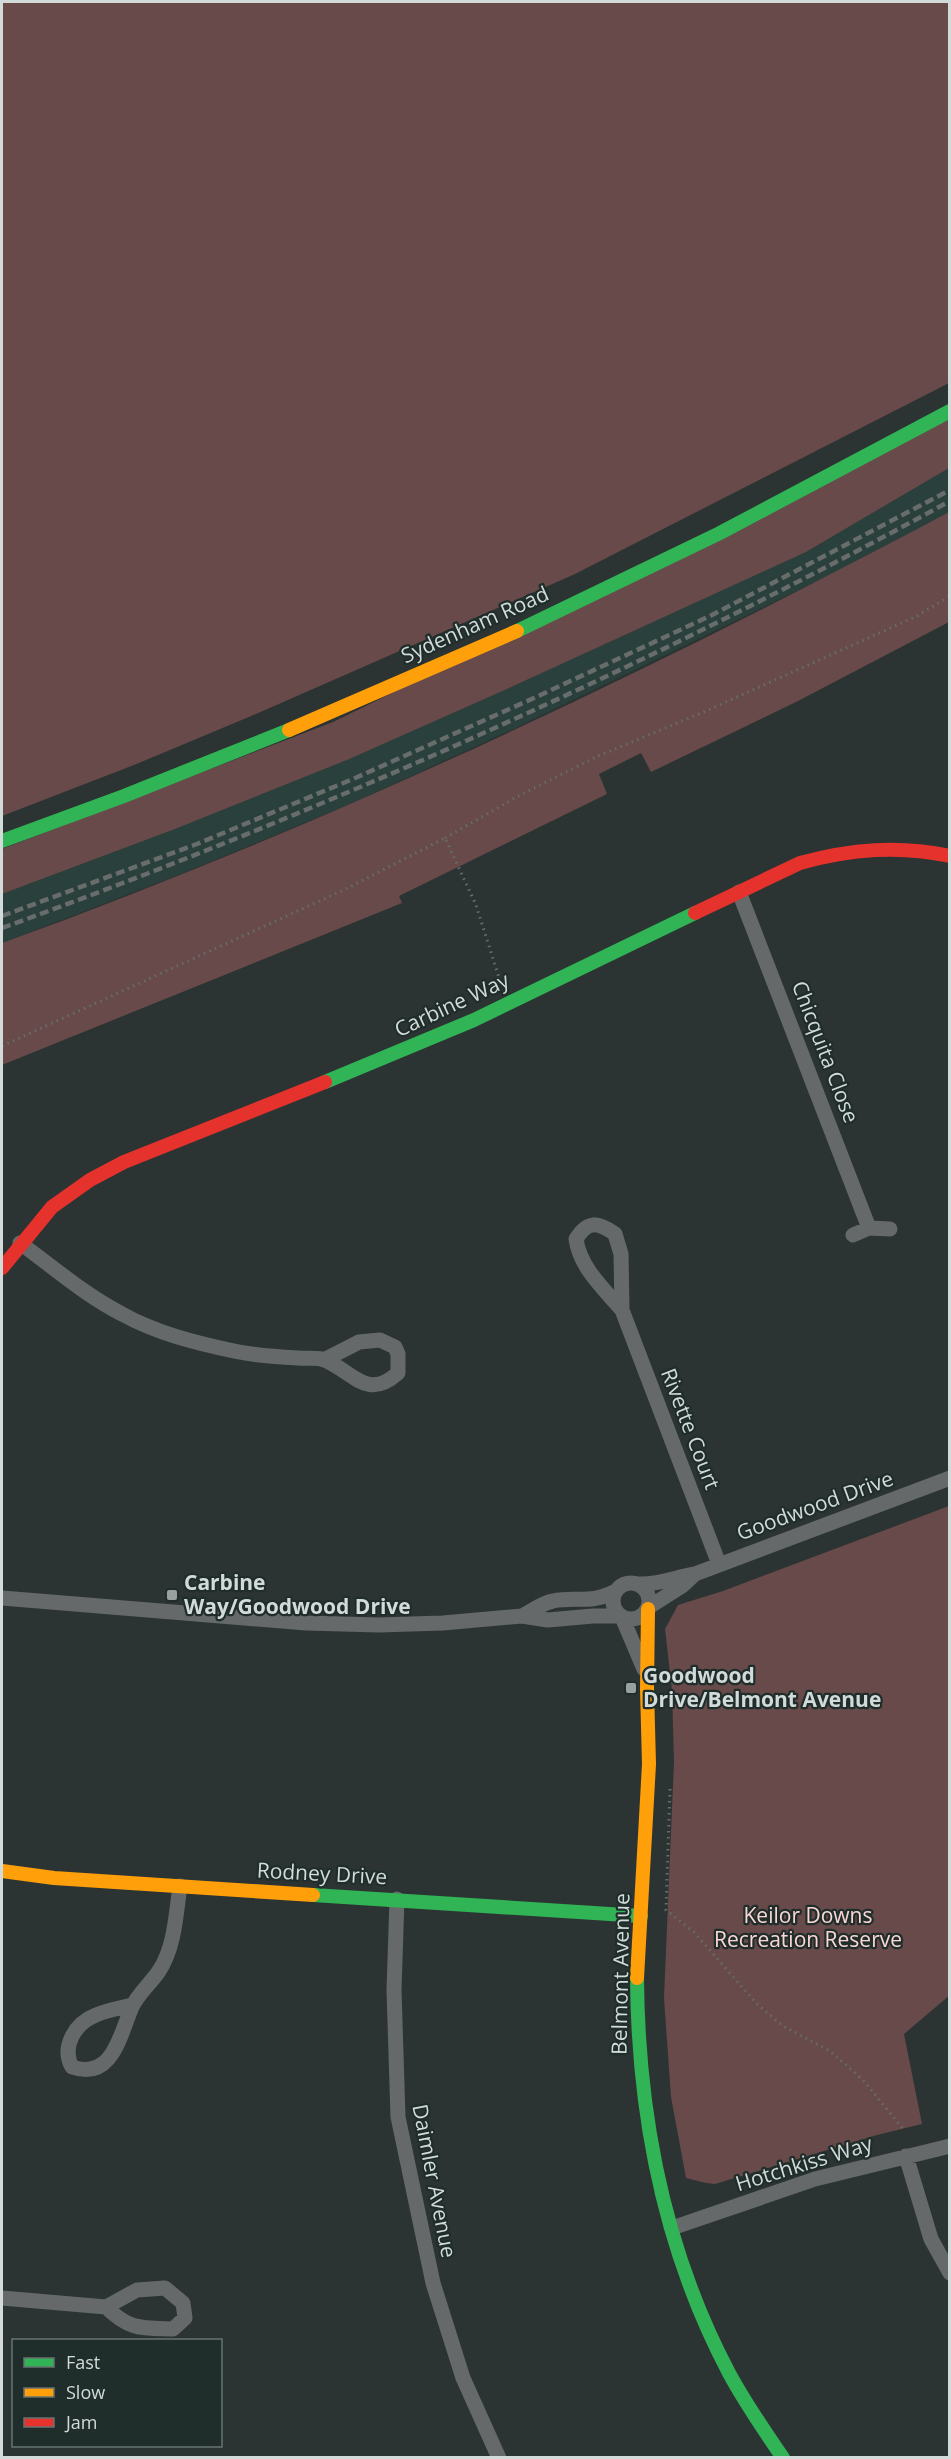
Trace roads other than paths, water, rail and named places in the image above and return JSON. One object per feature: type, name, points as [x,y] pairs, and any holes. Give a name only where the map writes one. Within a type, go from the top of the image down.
[{"type":"street","name":"Sydenham Road","points":[[2,841],[255,743],[520,628],[657,564],[950,411]]},
{"type":"street","name":"Carbine Way","points":[[2,1268],[20,1243],[52,1207],[90,1180],[124,1162],[408,1049],[800,863],[849,850],[918,849],[950,855]]},
{"type":"street","name":"Chicquita Close","points":[[739,892],[869,1228]]},
{"type":"street","name":"Rivette Court","points":[[622,1310],[591,1275],[578,1253],[576,1239],[590,1224],[604,1226],[615,1234],[621,1254],[622,1310],[719,1564]]},
{"type":"street","points":[[852,1235],[869,1228],[890,1229]]},
{"type":"street","points":[[20,1243],[92,1296],[123,1315],[158,1330],[201,1344],[255,1356],[324,1360]]},
{"type":"street","name":"Goodwood Drive","points":[[639,1584],[657,1584],[695,1574],[950,1478]]},
{"type":"street","name":"Goodwood Drive","points":[[648,1608],[682,1586],[695,1574]]},
{"type":"street","points":[[2,1598],[316,1623],[443,1623],[522,1616],[548,1620],[593,1616],[637,1619],[648,1608],[649,1596],[639,1584],[626,1583],[616,1591],[602,1597],[586,1601],[554,1601],[522,1616]]},
{"type":"street","points":[[616,1591],[613,1602],[621,1617]]},
{"type":"street","name":"Belmont Avenue","points":[[648,1608],[649,1653],[646,1678],[650,1769],[637,2008],[641,2072],[656,2167],[672,2228],[710,2334],[730,2375],[783,2457]]},
{"type":"street","name":"Belmont Avenue","points":[[621,1617],[638,1652],[646,1678]]},
{"type":"street","name":"Rodney Drive","points":[[2,1871],[54,1878],[641,1916]]},
{"type":"street","points":[[132,2005],[95,2015],[82,2023],[69,2040],[68,2059],[72,2067],[84,2071],[102,2065],[118,2046],[132,2005],[160,1970],[172,1939],[180,1886]]},
{"type":"street","name":"Daimler Avenue","points":[[397,1899],[394,1990],[398,2117],[433,2283],[463,2378],[499,2457]]},
{"type":"street","name":"Hotchkiss Way","points":[[672,2228],[815,2179],[950,2146]]},
{"type":"street","points":[[906,2156],[931,2239],[950,2273]]},
{"type":"street","points":[[2,2298],[106,2307],[137,2290],[165,2288],[183,2302],[185,2319],[173,2330],[145,2328],[121,2322],[106,2307]]},
{"type":"railway","points":[[2,916],[197,844],[353,779],[534,698],[710,616],[950,490]]},
{"type":"railway","points":[[2,928],[245,835],[484,733],[719,622],[950,501]]},
{"type":"place","name":"Carbine Way/Goodwood Drive","points":[[172,1595]]},
{"type":"place","name":"Goodwood Drive/Belmont Avenue","points":[[631,1688]]},
{"type":"park label","name":"Keilor Downs Recreation Reserve","points":[[808,1928]]}]
